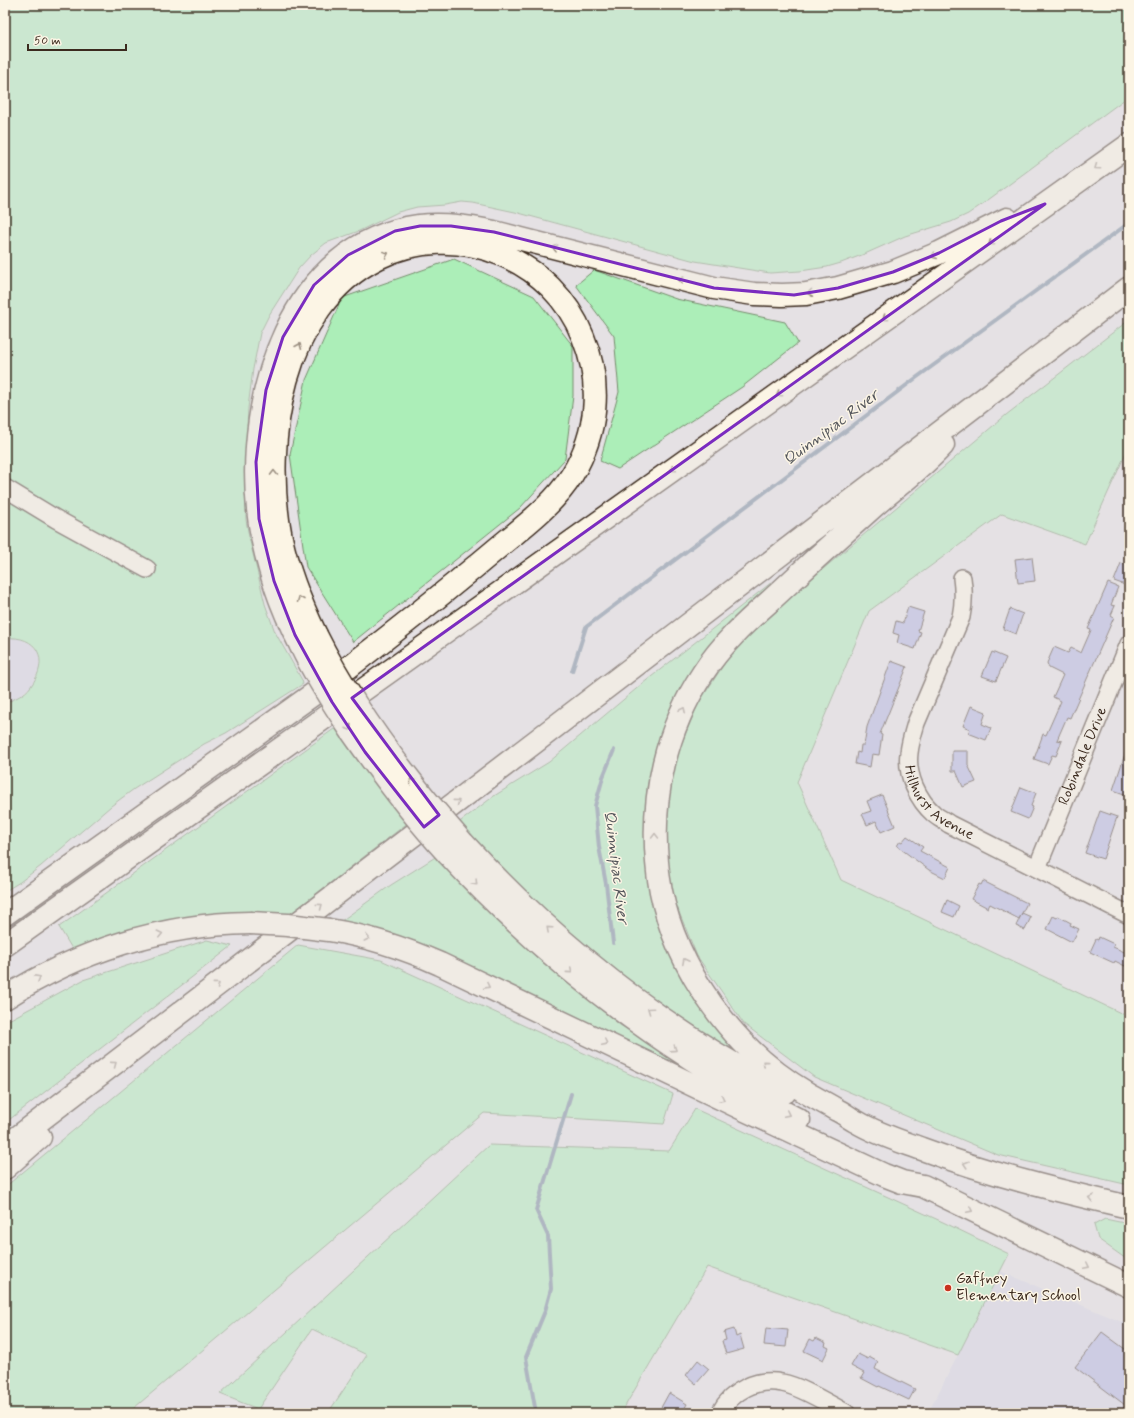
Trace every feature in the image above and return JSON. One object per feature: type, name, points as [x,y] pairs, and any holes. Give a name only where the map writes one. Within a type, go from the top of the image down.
[{"type":"highway","points":[[5,945],[1129,145]]},
{"type":"highway","points":[[308,640],[286,613],[274,581],[262,536],[257,492],[256,462],[259,432],[263,404],[270,374],[288,325],[300,304],[320,278],[340,260],[355,250],[380,237],[404,229],[428,226],[466,227],[494,232],[714,288],[754,294],[794,294],[838,288],[893,272],[939,253],[1001,221],[1045,204]]},
{"type":"highway","points":[[5,914],[306,700],[368,653],[438,598],[537,515],[566,484],[579,463],[592,428],[594,418],[596,396],[593,371],[587,347],[570,311],[554,290],[517,262],[494,251],[469,245],[428,243],[407,247],[384,255],[352,273],[328,297],[307,327],[292,363],[277,428],[274,474],[278,522],[284,551],[299,596],[308,640],[332,702],[366,752],[404,803],[456,849],[496,878],[578,954],[638,1002],[696,1040],[763,1080],[832,1116],[856,1122],[917,1147],[982,1170],[1129,1207]]},
{"type":"highway","points":[[5,1147],[1129,288]]},
{"type":"highway","points":[[856,1122],[840,1111],[795,1086],[774,1071],[755,1054],[720,1016],[691,972],[672,931],[659,883],[655,837],[659,784],[666,754],[685,704],[703,673],[724,645],[743,625],[818,556],[932,457],[952,435],[970,409]]},
{"type":"highway","points":[[456,849],[491,899],[536,942],[601,996],[646,1030],[691,1060],[781,1111],[894,1165],[922,1186],[1129,1286]]},
{"type":"highway","points":[[5,998],[63,965],[109,947],[176,930],[213,925],[250,923],[288,925],[329,930],[383,942],[425,957],[877,1172],[902,1182],[922,1186]]},
{"type":"highway","points":[[5,1168],[55,1123],[93,1080]]},
{"type":"street","points":[[5,488],[56,519],[147,570]]},
{"type":"street","name":"Hillhurst Avenue","points":[[962,578],[964,603],[961,616],[910,739],[908,755],[910,772],[915,788],[923,802],[934,814],[949,824],[1129,915]]},
{"type":"street","name":"Robindale Drive","points":[[1037,868],[1129,644]]},
{"type":"street","points":[[720,1413],[730,1399],[741,1390],[755,1384],[767,1382],[783,1383],[799,1389],[846,1413]]},
{"type":"highlighted area","points":[[1045,204],[352,698],[439,815],[424,827],[365,752],[332,702],[295,635],[274,581],[259,519],[256,462],[266,390],[283,337],[314,285],[348,255],[395,231],[420,226],[451,226],[494,232],[714,288],[794,295],[838,288],[893,272],[939,253],[1001,221]]},
{"type":"shaded area","points":[[16,637],[31,644],[38,652],[40,667],[31,686],[18,697],[5,703],[5,638]]},
{"type":"shaded area","name":"Gaffney Elementary School","points":[[950,1250],[1129,1325],[1129,1413],[928,1413],[958,1355]]},
{"type":"green space","points":[[5,5],[1129,5],[1129,96],[968,214],[951,222],[905,236],[867,253],[827,267],[770,273],[695,261],[515,212],[462,202],[417,207],[398,212],[359,231],[326,243],[311,255],[299,268],[269,315],[260,333],[253,369],[248,408],[245,465],[246,520],[265,604],[275,632],[303,684],[226,733],[204,744],[134,789],[111,806],[41,866],[5,891],[5,703],[29,689],[37,676],[40,667],[40,659],[38,651],[33,645],[16,638],[5,638]]},
{"type":"green space","points":[[454,259],[534,296],[573,346],[573,396],[565,459],[520,508],[353,642],[306,567],[290,454],[306,380],[342,298]]},
{"type":"green space","points":[[594,270],[676,299],[785,322],[798,343],[742,387],[618,469],[600,461],[619,392],[614,336],[576,285]]},
{"type":"green space","points":[[1129,320],[1129,446],[1085,544],[1002,514],[869,611],[797,782],[841,880],[1129,1017],[1129,1185],[998,1155],[814,1077],[744,1024],[697,956],[665,878],[667,792],[680,747],[698,704],[741,638],[1006,415]]},
{"type":"green space","points":[[772,582],[775,585],[694,669],[661,733],[647,787],[646,846],[652,901],[669,950],[681,978],[696,1001],[731,1044],[727,1049],[623,979],[517,887],[457,824],[494,796],[549,762],[642,684]]},
{"type":"green space","points":[[338,726],[409,822],[286,917],[74,952],[59,927]]},
{"type":"green space","points":[[437,856],[537,958],[620,1025],[711,1080],[709,1085],[337,924],[391,885]]},
{"type":"green space","points":[[207,940],[232,946],[5,1123],[5,1022],[83,980]]},
{"type":"green space","points":[[298,945],[381,960],[673,1094],[664,1124],[484,1113],[128,1413],[5,1413],[5,1187]]},
{"type":"green space","points":[[695,1109],[945,1223],[1009,1254],[958,1355],[707,1267],[621,1413],[328,1413],[367,1355],[312,1329],[258,1409],[220,1394],[489,1145],[669,1151]]},
{"type":"green space","points":[[1105,1219],[1129,1224],[1129,1261],[1098,1239],[1094,1225]]},
{"type":"building","points":[[1032,557],[1035,581],[1018,583],[1015,559]]},
{"type":"building","points":[[1121,563],[1129,566],[1129,573],[1125,585],[1114,581]]},
{"type":"building","points":[[1108,583],[1118,587],[1111,605],[1115,606],[1111,615],[1114,617],[1070,718],[1067,717],[1057,740],[1062,741],[1056,756],[1052,755],[1048,764],[1034,759],[1043,734],[1046,735],[1061,701],[1053,697],[1063,675],[1049,668],[1047,663],[1054,647],[1068,653],[1071,648],[1081,653],[1091,630],[1088,629]]},
{"type":"building","points":[[908,607],[924,612],[918,631],[921,632],[915,649],[897,643],[899,635],[893,633],[896,621],[903,623]]},
{"type":"building","points":[[1010,609],[1023,614],[1016,634],[1003,629]]},
{"type":"building","points":[[992,652],[1006,658],[996,681],[982,676]]},
{"type":"building","points":[[891,661],[907,667],[880,734],[882,735],[879,755],[872,754],[870,767],[855,764],[857,752],[860,753],[861,745],[864,745],[867,727]]},
{"type":"building","points":[[971,706],[986,712],[982,724],[991,728],[986,740],[968,733],[970,729],[963,726]]},
{"type":"building","points":[[1127,748],[1129,749],[1129,788],[1127,795],[1113,790]]},
{"type":"building","points":[[952,751],[968,751],[968,765],[976,782],[963,787],[956,771],[952,771]]},
{"type":"building","points":[[1021,787],[1036,793],[1031,806],[1033,807],[1028,819],[1011,812]]},
{"type":"building","points":[[882,795],[895,826],[881,832],[876,821],[867,825],[862,814],[871,811],[867,801]]},
{"type":"building","points":[[1100,811],[1117,817],[1103,859],[1085,853]]},
{"type":"building","points":[[907,836],[923,847],[920,851],[950,867],[945,878],[929,870],[897,846],[900,841],[902,842]]},
{"type":"building","points":[[983,881],[1027,903],[1019,919],[990,904],[988,908],[971,899],[979,884],[981,885]]},
{"type":"building","points":[[947,900],[959,906],[954,917],[942,912]]},
{"type":"building","points":[[1022,913],[1031,917],[1025,930],[1016,926]]},
{"type":"building","points":[[1053,916],[1057,918],[1058,916],[1071,923],[1070,925],[1079,929],[1072,942],[1047,929]]},
{"type":"building","points":[[1099,937],[1114,944],[1113,947],[1129,954],[1129,968],[1090,952],[1096,939],[1098,940]]},
{"type":"building","points":[[766,1328],[788,1330],[786,1347],[764,1345]]},
{"type":"building","points":[[734,1329],[736,1337],[740,1335],[744,1349],[726,1354],[722,1341],[726,1340],[724,1332]]},
{"type":"building","points":[[1102,1332],[1129,1352],[1129,1408],[1075,1367]]},
{"type":"building","points":[[816,1338],[826,1343],[825,1346],[829,1348],[823,1360],[804,1351],[810,1339],[814,1341]]},
{"type":"building","points":[[858,1354],[868,1359],[869,1357],[878,1362],[875,1369],[915,1389],[909,1400],[861,1378],[864,1373],[851,1366]]},
{"type":"building","points":[[698,1360],[709,1369],[696,1384],[686,1375]]},
{"type":"building","points":[[669,1393],[687,1404],[682,1413],[658,1413]]},
{"type":"waterway","name":"Quinnipiac River","points":[[572,671],[586,627],[916,378],[1129,223]]},
{"type":"waterway","name":"Quinnipiac River","points":[[613,943],[606,884],[599,847],[595,806],[603,777],[614,750]]},
{"type":"waterway","name":"Quinnipiac River","points":[[536,1413],[526,1357],[545,1311],[551,1289],[548,1236],[536,1210],[571,1094]]},
{"type":"place","name":"Gaffney Elementary School","points":[[948,1288]]}]
